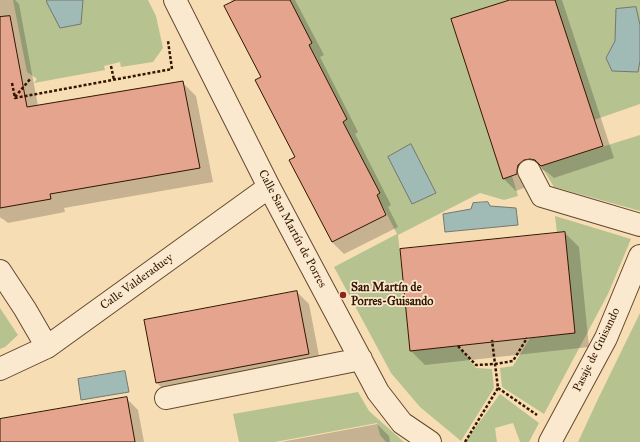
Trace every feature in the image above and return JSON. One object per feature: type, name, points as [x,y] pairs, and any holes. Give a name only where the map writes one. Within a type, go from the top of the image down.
[{"type":"street","name":"Calle San Martín de Porres","points":[[175,0],[269,187],[378,392],[402,423],[430,442]]},
{"type":"street","points":[[529,171],[542,196],[640,225]]},
{"type":"street","name":"Calle Valderaduey","points":[[0,369],[47,348],[269,187]]},
{"type":"street","name":"Pasaje de Guisando","points":[[550,442],[606,338],[640,256]]},
{"type":"street","points":[[0,271],[47,348]]},
{"type":"street","points":[[166,398],[360,359]]},
{"type":"path","points":[[15,98],[172,69],[168,41]]},
{"type":"path","points":[[111,66],[114,80]]},
{"type":"path","points":[[15,98],[31,78]]},
{"type":"path","points":[[12,83],[15,98]]},
{"type":"path","points":[[458,346],[476,365],[496,364],[513,361],[527,338]]},
{"type":"path","points":[[464,442],[498,388],[492,340]]},
{"type":"path","points":[[498,388],[542,418]]},
{"type":"green space","points":[[13,0],[148,0],[156,16],[163,48],[153,62],[121,67],[120,62],[104,66],[105,70],[34,83],[37,79],[27,72]]},
{"type":"green space","points":[[290,0],[510,0],[451,19],[503,179],[512,176],[518,196],[504,200],[480,193],[398,235],[410,351],[458,346],[476,368],[492,369],[494,388],[461,441],[420,407],[391,373],[334,267],[397,234],[377,195],[380,193],[343,122],[347,119],[309,45],[312,43]]},
{"type":"green space","points":[[555,0],[640,0],[640,104],[594,120]]},
{"type":"green space","points":[[640,135],[640,211],[554,187],[541,166]]},
{"type":"green space","points":[[555,216],[631,239],[608,294],[544,414],[502,387],[500,368],[513,366],[530,338],[575,333],[565,232],[557,233]]},
{"type":"green space","points":[[0,308],[18,335],[5,347],[0,349]]},
{"type":"green space","points":[[640,313],[640,442],[578,442],[598,399]]},
{"type":"green space","points":[[358,392],[369,411],[404,442],[386,442],[380,435],[377,423],[275,442],[239,442],[233,414]]},
{"type":"green space","points":[[500,394],[539,423],[529,442],[520,442],[513,423],[495,428],[497,442],[465,442]]},
{"type":"water","points":[[47,0],[83,0],[81,24],[60,28],[47,3]]},
{"type":"water","points":[[636,7],[640,25],[640,61],[638,72],[612,71],[606,58],[615,41],[616,9]]},
{"type":"water","points":[[411,144],[436,193],[412,204],[388,157]]},
{"type":"water","points":[[488,202],[490,206],[516,208],[518,225],[445,232],[443,214],[471,209],[473,203]]},
{"type":"water","points":[[125,371],[129,392],[81,400],[78,379]]},
{"type":"building","points":[[236,0],[290,0],[312,43],[309,45],[347,119],[343,122],[380,193],[377,195],[386,215],[332,242],[289,160],[295,157],[255,80],[261,77],[224,6]]},
{"type":"building","points":[[510,0],[555,0],[603,146],[541,166],[535,160],[524,160],[518,165],[517,174],[503,179],[451,19]]},
{"type":"building","points":[[10,16],[27,107],[183,81],[200,168],[50,194],[51,199],[0,208],[0,17]]},
{"type":"building","points":[[565,232],[575,333],[410,351],[400,249]]},
{"type":"building","points":[[297,291],[309,354],[156,383],[144,320]]},
{"type":"building","points":[[127,397],[135,442],[0,442],[0,419]]},
{"type":"place","name":"San Martín de Porres-Guisando","points":[[343,295]]}]
